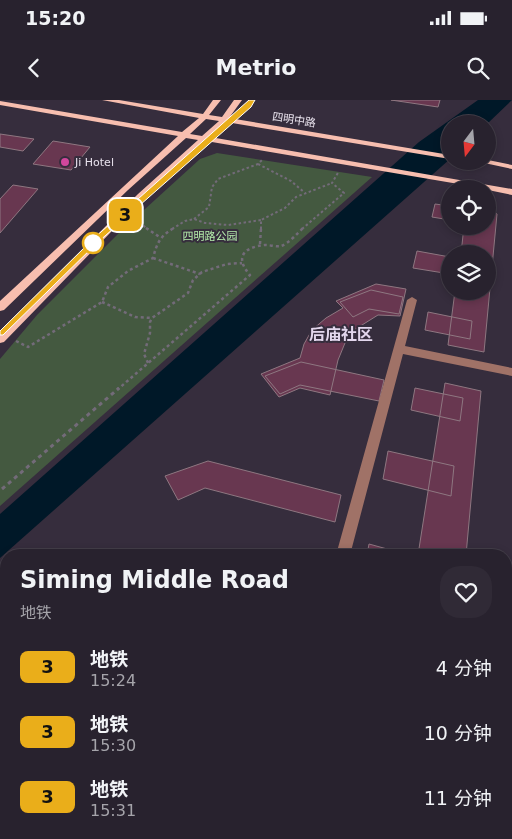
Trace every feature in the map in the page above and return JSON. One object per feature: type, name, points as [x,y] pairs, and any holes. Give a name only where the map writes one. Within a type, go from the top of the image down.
[{"type":"main road","name":"四明中路","points":[[106,100],[441,155]]},
{"type":"main road","points":[[2,302],[204,117],[217,100]]},
{"type":"main road","points":[[2,338],[141,196],[224,120],[238,100]]},
{"type":"main road","points":[[0,103],[203,140],[512,192]]},
{"type":"main road","points":[[496,164],[512,166]]},
{"type":"street","points":[[345,549],[412,300]]},
{"type":"street","points":[[398,349],[512,372]]},
{"type":"path","points":[[153,258],[157,242],[161,238],[185,221],[194,219],[208,207],[212,187],[218,179],[258,164],[264,158]]},
{"type":"path","points":[[258,164],[291,181],[305,193]]},
{"type":"path","points":[[194,219],[206,223],[228,225],[261,220],[285,208],[305,193],[332,183],[340,170]]},
{"type":"path","points":[[2,489],[250,275],[244,269],[242,263],[243,255],[247,250],[267,243],[282,246],[344,193],[332,183]]},
{"type":"path","points":[[132,217],[161,238]]},
{"type":"path","points":[[260,244],[261,220]]},
{"type":"path","points":[[2,338],[28,347],[44,339],[102,302],[108,287],[128,271],[153,258],[200,274]]},
{"type":"path","points":[[102,302],[135,317],[152,318],[188,293],[194,280],[200,274],[227,264],[242,263]]},
{"type":"path","points":[[148,363],[145,361],[143,354],[151,333],[152,327],[150,322],[152,318]]},
{"type":"green space","name":"四明路公园","points":[[217,153],[372,177],[0,506],[0,359],[37,315],[123,229],[200,159]]},
{"type":"water","points":[[478,100],[512,100],[496,115],[457,115]]},
{"type":"water","points":[[441,126],[441,167],[10,549],[0,549],[0,514],[419,142]]},
{"type":"building","points":[[391,100],[440,100],[438,107]]},
{"type":"building","points":[[0,134],[34,139],[23,151],[0,147]]},
{"type":"building","points":[[53,141],[90,147],[71,170],[33,164]]},
{"type":"building","points":[[13,185],[38,189],[0,233],[0,199]]},
{"type":"building","points":[[435,204],[441,205],[441,218],[432,217]]},
{"type":"building","points":[[463,235],[495,235],[494,245],[462,245]]},
{"type":"building","points":[[417,251],[441,255],[441,273],[413,268]]},
{"type":"building","points":[[376,284],[406,289],[400,316],[378,315],[354,330],[345,343],[338,360],[330,395],[300,388],[279,397],[261,374],[300,358],[304,344],[312,330],[326,318],[343,308],[336,301]]},
{"type":"building","points":[[371,290],[403,297],[399,314],[369,309],[353,317],[340,302]]},
{"type":"building","points":[[454,300],[489,300],[484,352],[448,345]]},
{"type":"building","points":[[428,312],[472,321],[470,339],[425,330]]},
{"type":"building","points":[[301,362],[384,380],[379,401],[300,385],[280,394],[265,376]]},
{"type":"building","points":[[445,383],[481,391],[467,549],[419,549]]},
{"type":"building","points":[[415,388],[463,398],[460,421],[411,410]]},
{"type":"building","points":[[388,451],[454,466],[451,496],[383,479]]},
{"type":"building","points":[[208,461],[341,495],[335,522],[205,488],[178,500],[165,476]]},
{"type":"building","points":[[369,544],[387,549],[368,549]]},
{"type":"metro line","name":"3","points":[[0,333],[95,241],[249,105],[252,100]]},
{"type":"place","name":"Ji Hotel","points":[[65,162]]},
{"type":"district","name":"后庙社区","points":[[341,334]]}]
